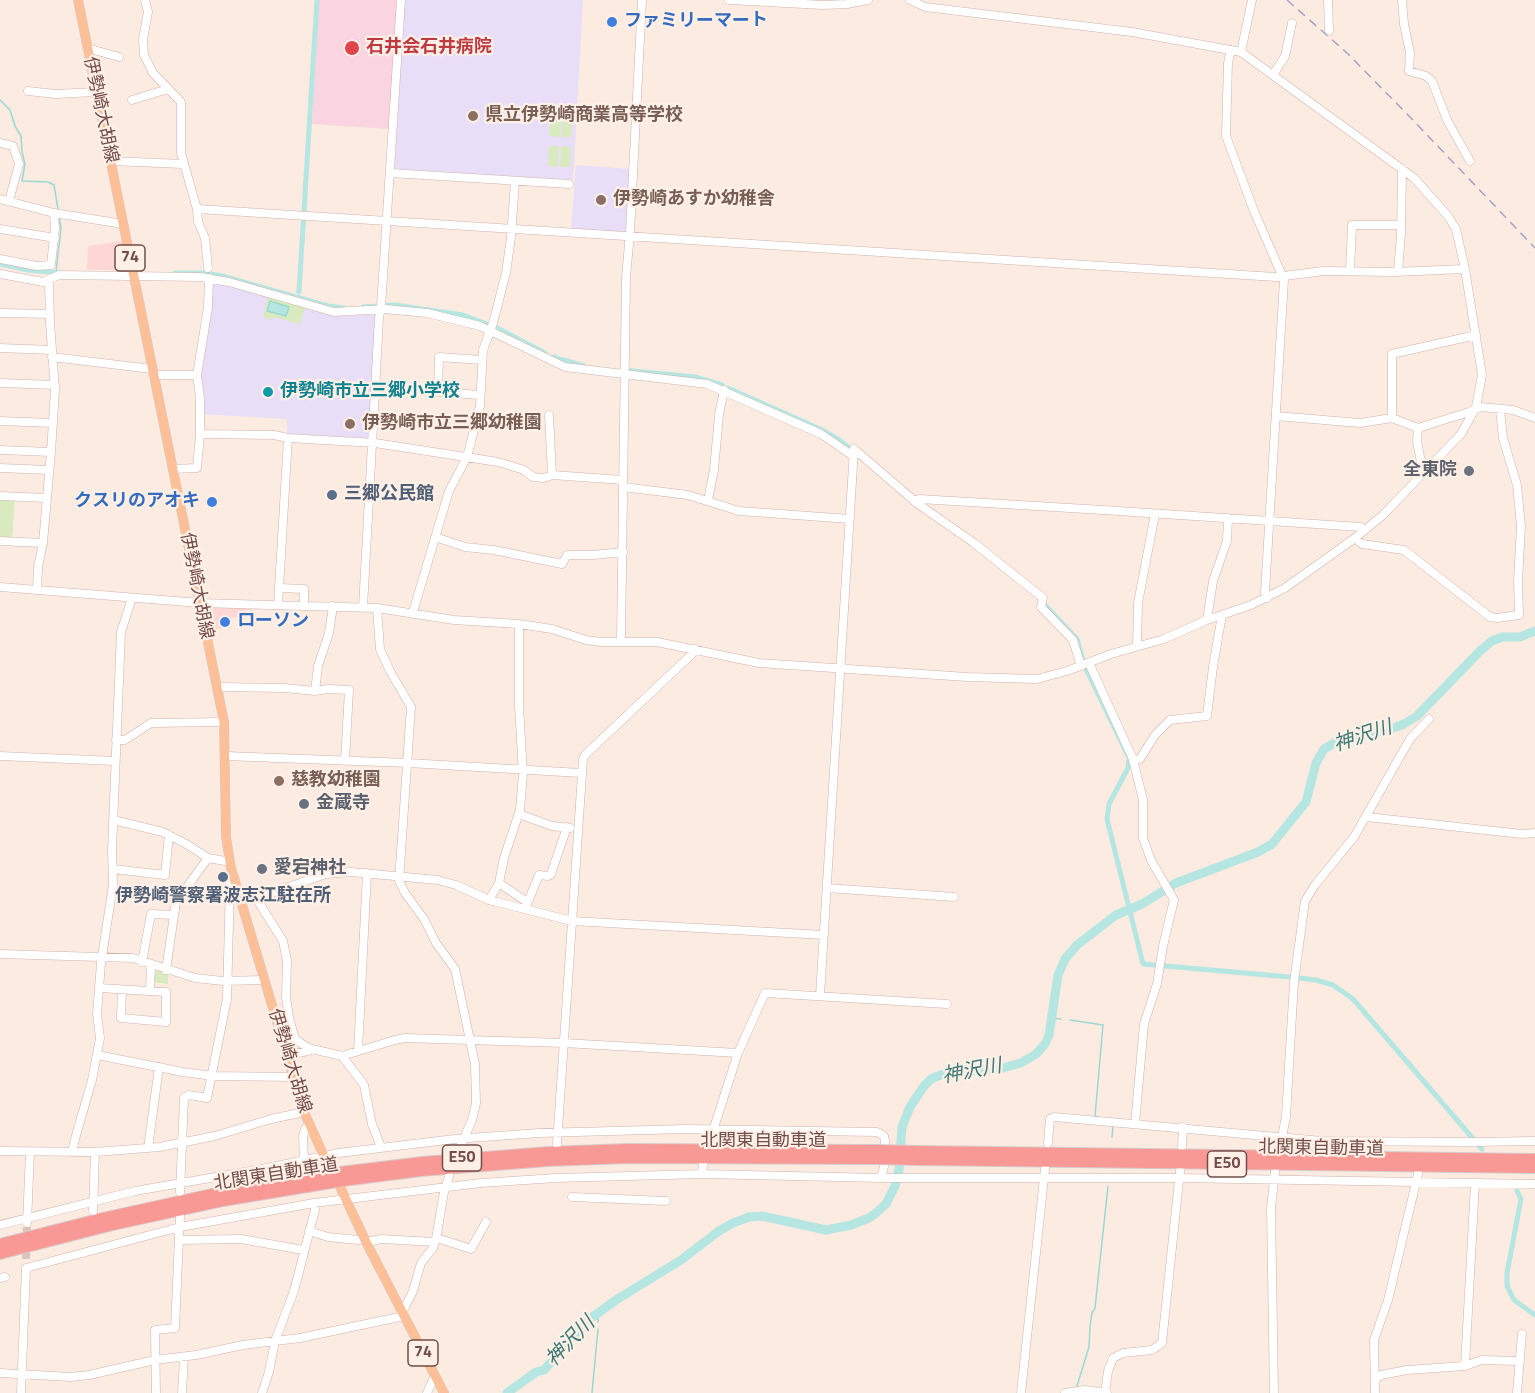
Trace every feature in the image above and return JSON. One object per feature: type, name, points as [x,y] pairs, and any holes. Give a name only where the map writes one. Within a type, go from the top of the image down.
[{"type":"highway","name":"北関東自動車道","points":[[0,1244],[221,1192],[340,1172],[422,1162],[495,1155],[729,1148],[877,1155]]},
{"type":"highway","name":"北関東自動車道","points":[[0,1254],[113,1224],[286,1189],[458,1167],[548,1161],[877,1155],[1535,1159]]},
{"type":"highway","name":"北関東自動車道","points":[[918,1155],[1535,1168]]},
{"type":"highway","points":[[0,1261],[113,1224]]},
{"type":"highway","points":[[0,1239],[53,1230]]},
{"type":"main road","name":"伊勢崎大胡線","points":[[78,0],[224,722],[226,837],[233,877],[304,1112],[328,1166]]},
{"type":"main road","name":"74","points":[[341,1189],[444,1393]]},
{"type":"street","points":[[145,0],[148,12],[143,39],[145,59],[153,73],[181,102],[180,145],[183,164],[197,209],[198,222],[206,240],[208,268]]},
{"type":"street","points":[[363,607],[401,0]]},
{"type":"street","points":[[621,641],[626,278],[642,0]]},
{"type":"street","points":[[729,0],[823,5],[868,0]]},
{"type":"street","points":[[0,587],[200,603],[377,608],[454,620],[519,624],[552,629],[586,640],[601,642],[657,642],[740,661],[1014,680],[1044,678],[1164,639],[1267,598],[1285,588],[1383,515],[1461,434],[1476,407],[1482,375],[1465,269],[1456,229],[1448,216],[1414,178],[1241,52],[1124,31],[925,7],[910,0]]},
{"type":"street","points":[[936,0],[940,9]]},
{"type":"street","points":[[1241,52],[1252,0]]},
{"type":"street","points":[[1329,0],[1329,31]]},
{"type":"street","points":[[1402,0],[1410,53],[1409,70],[1426,76],[1432,81],[1447,120],[1470,161]]},
{"type":"street","points":[[1273,75],[1285,56],[1292,23]]},
{"type":"street","points":[[87,48],[119,57]]},
{"type":"street","points":[[1231,50],[1228,63],[1226,136],[1254,211],[1283,275],[1265,592],[1267,598]]},
{"type":"street","points":[[132,100],[168,88]]},
{"type":"street","points":[[28,91],[56,94],[96,92]]},
{"type":"street","points":[[0,143],[13,146],[19,164],[9,201]]},
{"type":"street","points":[[111,161],[183,164]]},
{"type":"street","points":[[1398,272],[1402,169]]},
{"type":"street","points":[[391,173],[569,184]]},
{"type":"street","points":[[413,612],[449,491],[466,457],[480,406],[483,350],[506,273],[515,181]]},
{"type":"street","points":[[0,199],[54,213],[123,224]]},
{"type":"street","points":[[197,209],[1276,277],[1312,272],[1465,269]]},
{"type":"street","points":[[0,259],[51,265],[55,238],[54,213]]},
{"type":"street","points":[[1350,272],[1352,225],[1401,225]]},
{"type":"street","points":[[0,229],[55,238]]},
{"type":"street","points":[[0,274],[36,282],[50,281],[59,275],[209,278],[329,311],[351,312],[381,306],[427,313],[490,330],[565,367],[696,381],[724,390],[821,434],[854,454]]},
{"type":"street","points":[[173,469],[197,468],[200,434],[197,375],[208,307],[209,278]]},
{"type":"street","points":[[37,590],[51,452],[55,385],[50,281]]},
{"type":"street","points":[[0,313],[50,314]]},
{"type":"street","points":[[1392,418],[1392,354],[1476,335]]},
{"type":"street","points":[[0,348],[52,353],[153,372],[197,375]]},
{"type":"street","points":[[480,395],[438,392],[439,357],[482,360]]},
{"type":"street","points":[[0,383],[55,385]]},
{"type":"street","points":[[708,500],[724,390]]},
{"type":"street","points":[[1276,416],[1360,423],[1392,418],[1418,428],[1469,412],[1476,407],[1513,410],[1535,418]]},
{"type":"street","points":[[1355,538],[1362,544],[1404,550],[1490,617],[1519,615],[1521,526],[1517,485],[1503,438],[1500,410]]},
{"type":"street","points":[[549,415],[552,475]]},
{"type":"street","points":[[0,421],[52,423]]},
{"type":"street","points":[[1418,428],[1417,441],[1424,473]]},
{"type":"street","points":[[200,434],[274,435],[288,438],[372,443],[498,462],[524,470],[532,477],[544,478],[552,475],[688,495],[739,511],[850,519]]},
{"type":"street","points":[[278,605],[288,438]]},
{"type":"street","points":[[820,995],[854,449],[856,449],[914,501],[974,543],[1043,598],[1041,607],[1073,640],[1125,739],[1143,800],[1143,838],[1151,860],[1172,896],[1174,904],[1157,984],[1144,1024],[1136,1124]]},
{"type":"street","points":[[0,450],[51,452]]},
{"type":"street","points":[[0,468],[49,470]]},
{"type":"street","points":[[0,496],[46,498]]},
{"type":"street","points":[[914,501],[920,499],[1269,520],[1361,527],[1364,530]]},
{"type":"street","points":[[1137,646],[1138,603],[1155,514]]},
{"type":"street","points":[[1207,620],[1213,580],[1227,541],[1228,518]]},
{"type":"street","points":[[435,537],[465,547],[562,564],[567,555],[623,552]]},
{"type":"street","points":[[0,541],[43,543]]},
{"type":"street","points":[[279,588],[304,590],[304,605]]},
{"type":"street","points":[[72,1152],[92,1080],[100,1035],[97,1014],[99,988],[114,885],[113,820],[120,632],[132,598]]},
{"type":"street","points":[[315,691],[318,666],[329,633],[333,606]]},
{"type":"street","points":[[377,608],[380,649],[411,707],[400,875],[403,890],[424,919],[436,944],[455,969],[476,1071],[473,1116],[459,1149]]},
{"type":"street","points":[[1133,761],[1140,759],[1155,735],[1170,720],[1208,716],[1222,615]]},
{"type":"street","points":[[489,900],[499,884],[503,863],[519,814],[523,770],[519,706],[519,624]]},
{"type":"street","points":[[557,1144],[581,773],[585,755],[695,649]]},
{"type":"street","points":[[217,687],[349,690],[345,760]]},
{"type":"street","points":[[1280,1148],[1286,1116],[1294,978],[1305,900],[1348,845],[1367,817],[1410,739],[1429,718]]},
{"type":"street","points":[[116,740],[126,740],[151,723],[224,722]]},
{"type":"street","points":[[0,756],[115,761]]},
{"type":"street","points":[[226,756],[581,773]]},
{"type":"street","points":[[519,814],[552,826],[578,828]]},
{"type":"street","points":[[1367,817],[1510,833],[1535,833]]},
{"type":"street","points":[[113,820],[169,835],[188,844],[208,858],[230,860]]},
{"type":"street","points":[[526,905],[539,874],[548,876],[551,874],[567,827]]},
{"type":"street","points":[[113,870],[165,874],[169,835]]},
{"type":"street","points":[[166,970],[173,915],[179,897],[208,858]]},
{"type":"street","points":[[240,900],[256,898],[326,874],[367,873],[429,878],[447,882],[489,900],[526,905],[572,921],[824,935]]},
{"type":"street","points":[[358,1051],[367,873]]},
{"type":"street","points":[[180,1188],[184,1097],[189,1095],[206,1098],[213,1076],[227,999],[230,882],[233,877]]},
{"type":"street","points":[[499,884],[526,905]]},
{"type":"street","points":[[827,888],[954,897]]},
{"type":"street","points":[[256,898],[284,945],[287,961],[288,1008],[294,1036],[303,1046],[315,1050],[342,1056],[400,1039],[564,1043],[738,1053]]},
{"type":"street","points":[[142,962],[151,914],[173,915]]},
{"type":"street","points":[[0,954],[133,958],[195,978],[228,981],[264,980]]},
{"type":"street","points":[[150,991],[151,965]]},
{"type":"street","points":[[99,988],[166,992],[166,1022],[121,1018],[122,990]]},
{"type":"street","points":[[709,1143],[738,1053],[765,993],[947,1004]]},
{"type":"street","points":[[286,1056],[315,1050]]},
{"type":"street","points":[[97,1055],[213,1076],[293,1077]]},
{"type":"street","points":[[342,1056],[364,1085],[372,1124],[381,1147]]},
{"type":"street","points":[[148,1148],[159,1067]]},
{"type":"street","points":[[0,1150],[95,1152],[148,1148],[182,1143],[304,1112]]},
{"type":"street","points":[[1048,1143],[1052,1117],[1322,1141],[1424,1146],[1472,1142],[1535,1141]]},
{"type":"street","points":[[304,1160],[303,1136],[309,1125]]},
{"type":"street","points":[[1182,1146],[1183,1127]]},
{"type":"street","points":[[0,1225],[135,1191],[180,1188],[323,1156],[464,1138],[558,1132],[713,1130],[877,1132],[884,1136],[885,1141],[885,1178]]},
{"type":"street","points":[[27,1220],[30,1152]]},
{"type":"street","points":[[93,1211],[95,1152]]},
{"type":"street","points":[[702,1174],[703,1164]]},
{"type":"street","points":[[556,1168],[556,1178]]},
{"type":"street","points":[[1021,1393],[1045,1170]]},
{"type":"street","points":[[26,1268],[180,1227],[314,1203],[445,1186],[556,1178],[702,1174],[1044,1179],[1180,1175],[1417,1178],[1475,1183],[1535,1184]]},
{"type":"street","points":[[1070,1392],[1085,1390],[1106,1393],[1108,1371],[1113,1358],[1123,1353],[1152,1350],[1162,1343],[1180,1175]]},
{"type":"street","points":[[0,1373],[71,1377],[89,1375],[155,1360],[322,1334],[403,1314],[412,1296],[421,1263],[436,1240],[445,1186],[449,1176]]},
{"type":"street","points":[[1274,1393],[1271,1208],[1275,1176]]},
{"type":"street","points":[[1375,1393],[1374,1340],[1388,1300],[1417,1178]]},
{"type":"street","points":[[1465,1366],[1475,1183]]},
{"type":"street","points":[[572,1197],[666,1201]]},
{"type":"street","points":[[262,1393],[275,1341],[294,1291],[315,1210],[314,1203]]},
{"type":"street","points":[[156,1393],[155,1330],[175,1328],[180,1215]]},
{"type":"street","points":[[309,1231],[328,1237],[358,1240],[436,1240],[471,1249],[486,1222]]},
{"type":"street","points":[[179,1240],[241,1239],[303,1250]]},
{"type":"street","points":[[92,1250],[93,1240]]},
{"type":"street","points":[[21,1393],[26,1259]]},
{"type":"street","points":[[1517,1393],[1522,1334]]},
{"type":"street","points":[[182,1393],[184,1357]]},
{"type":"street","points":[[1376,1379],[1381,1375],[1407,1370],[1465,1366],[1482,1360],[1519,1361]]},
{"type":"street","points":[[427,1393],[435,1376]]},
{"type":"shaded area","points":[[319,0],[397,0],[390,129],[312,124]]},
{"type":"shaded area","points":[[405,0],[583,0],[573,182],[394,171]]},
{"type":"shaded area","name":"伊勢崎あすか幼稚舎","points":[[576,165],[630,169],[626,231],[624,233],[571,230]]},
{"type":"shaded area","points":[[121,241],[129,268],[87,270],[88,246]]},
{"type":"shaded area","points":[[211,283],[329,314],[349,316],[375,314],[368,440],[287,435],[287,419],[201,414],[200,381]]},
{"type":"shaded area","points":[[215,607],[253,608],[253,618],[231,617],[230,628],[210,630],[205,612]]},
{"type":"green space","points":[[551,116],[561,117],[560,137],[549,136]]},
{"type":"green space","points":[[563,117],[573,117],[571,137],[561,137]]},
{"type":"green space","points":[[549,146],[559,146],[558,167],[548,166]]},
{"type":"green space","points":[[561,146],[571,147],[570,167],[560,167]]},
{"type":"green space","points":[[268,297],[305,307],[300,324],[273,317],[272,320],[263,317]]},
{"type":"green space","points":[[0,498],[15,498],[12,539],[0,539]]},
{"type":"green space","points":[[157,970],[168,974],[168,984],[153,982],[154,973]]},
{"type":"water","points":[[270,301],[289,307],[286,316],[267,311]]},
{"type":"waterway","points":[[299,292],[317,0]]},
{"type":"waterway","points":[[0,100],[10,110],[21,136],[25,164],[22,181],[48,182],[54,185],[58,209]]},
{"type":"waterway","points":[[56,272],[61,228],[59,217]]},
{"type":"waterway","points":[[0,264],[60,273]]},
{"type":"waterway","points":[[175,273],[205,273],[222,276],[328,306],[344,308]]},
{"type":"waterway","points":[[363,307],[395,305],[463,315],[497,328],[545,353]]},
{"type":"waterway","points":[[553,357],[584,366]]},
{"type":"waterway","points":[[623,370],[695,377],[722,385]]},
{"type":"waterway","points":[[728,388],[820,429],[838,439],[854,452]]},
{"type":"waterway","points":[[1046,606],[1077,639],[1083,660]]},
{"type":"waterway","name":"神沢川","points":[[507,1393],[536,1372],[544,1370],[587,1321],[733,1223],[749,1217],[762,1216],[826,1230],[851,1225],[876,1213],[886,1204],[895,1186],[899,1170],[902,1127],[910,1107],[924,1086],[931,1079],[943,1074],[999,1069],[1021,1063],[1036,1054],[1049,1035],[1058,975],[1065,959],[1077,945],[1116,915],[1142,904],[1176,883],[1258,852],[1272,844],[1306,802],[1316,763],[1324,749],[1340,740],[1388,730],[1404,724],[1417,716],[1492,641],[1502,637],[1520,637],[1535,631]]},
{"type":"waterway","points":[[1086,669],[1129,758],[1128,768],[1109,804],[1107,819],[1143,964],[1290,977],[1316,980],[1333,985],[1353,999],[1482,1149]]},
{"type":"waterway","points":[[1051,1018],[1061,1019]]},
{"type":"waterway","points":[[1070,1020],[1103,1025],[1095,1116],[1098,1117]]},
{"type":"waterway","points":[[1112,1137],[1113,1126]]},
{"type":"waterway","points":[[1077,1386],[1089,1347],[1108,1186]]},
{"type":"waterway","points":[[1517,1191],[1521,1199],[1507,1273],[1507,1286],[1514,1300],[1535,1315]]},
{"type":"waterway","points":[[598,1315],[598,1322]]},
{"type":"waterway","points":[[592,1393],[598,1329]]},
{"type":"tunnel","points":[[26,1259],[27,1223]]},
{"type":"railway","points":[[1287,0],[1347,53],[1535,248]]},
{"type":"place","name":"ファミリーマート","points":[[612,22]]},
{"type":"place","name":"石井会石井病院","points":[[352,48]]},
{"type":"place","name":"県立伊勢崎商業高等学校","points":[[473,116]]},
{"type":"place","name":"伊勢崎あすか幼稚舎","points":[[601,200]]},
{"type":"place","name":"伊勢崎市立三郷小学校","points":[[268,392]]},
{"type":"place","name":"伊勢崎市立三郷幼稚園","points":[[350,424]]},
{"type":"place","name":"全東院","points":[[1469,471]]},
{"type":"place","name":"三郷公民館","points":[[332,495]]},
{"type":"place","name":"クスリのアオキ","points":[[212,502]]},
{"type":"place","name":"ローソン","points":[[225,622]]},
{"type":"place","name":"慈教幼稚園","points":[[279,781]]},
{"type":"place","name":"金蔵寺","points":[[304,804]]},
{"type":"place","name":"愛宕神社","points":[[262,869]]},
{"type":"place","name":"伊勢崎警察署波志江駐在所","points":[[223,877]]}]
